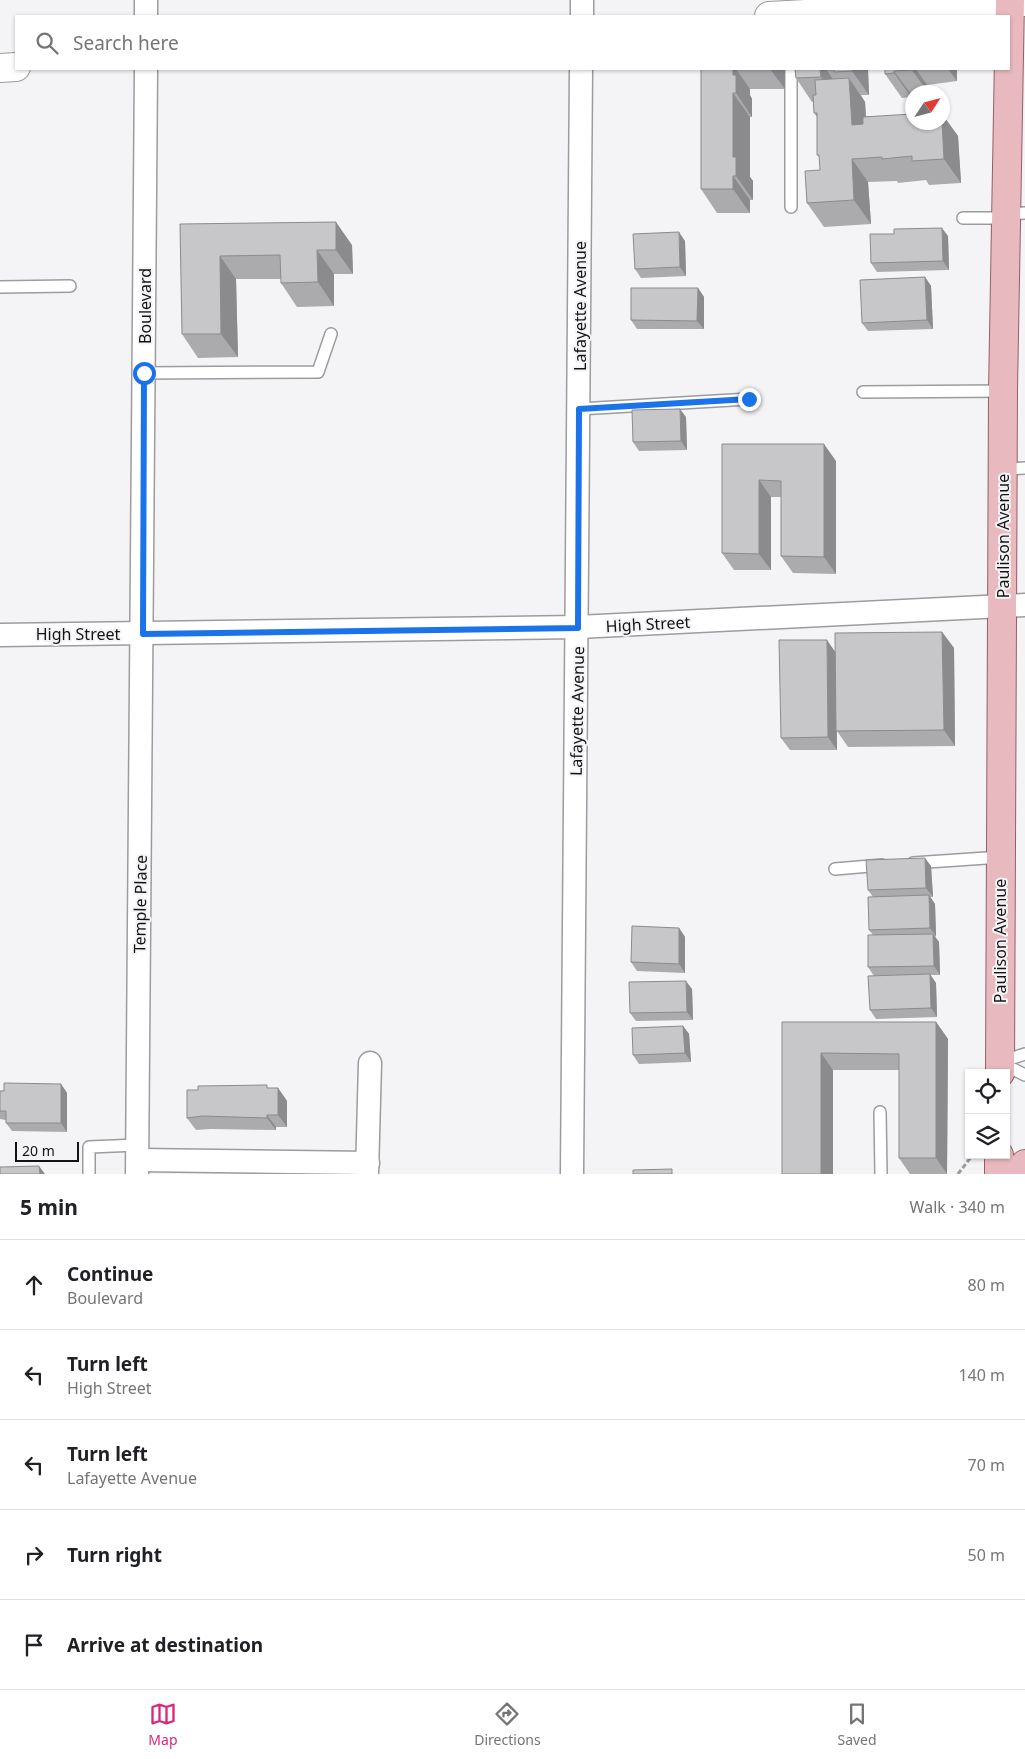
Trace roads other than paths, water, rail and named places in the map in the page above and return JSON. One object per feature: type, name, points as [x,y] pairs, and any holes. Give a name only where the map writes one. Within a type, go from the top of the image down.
[{"type":"main road","name":"Paulison Avenue","points":[[1008,1063],[1001,857],[1014,605],[1014,469],[1003,391],[1012,215],[1015,1]]},
{"type":"main road","points":[[999,1159],[999,1174]]},
{"type":"main road","points":[[1015,1174],[1025,1164]]},
{"type":"street","points":[[146,0],[146,15]]},
{"type":"street","points":[[582,0],[582,15]]},
{"type":"street","points":[[799,15],[1015,1]]},
{"type":"street","points":[[0,68],[15,67]]},
{"type":"street","name":"Boulevard","points":[[143,634],[146,70]]},
{"type":"street","name":"Lafayette Avenue","points":[[572,1174],[578,628],[581,70]]},
{"type":"street","name":"High Street","points":[[0,635],[578,628],[1014,605]]},
{"type":"street","name":"Temple Place","points":[[138,1160],[143,634]]},
{"type":"street","points":[[138,1160],[367,1168],[370,1063]]},
{"type":"lane","points":[[791,70],[791,207]]},
{"type":"lane","points":[[963,218],[1012,215]]},
{"type":"lane","points":[[0,287],[70,286]]},
{"type":"lane","points":[[144,373],[318,372],[330,334]]},
{"type":"lane","points":[[863,392],[1003,391]]},
{"type":"lane","points":[[579,409],[749,399]]},
{"type":"lane","points":[[835,869],[1001,857]]},
{"type":"lane","points":[[1008,1063],[1025,1075]]},
{"type":"lane","points":[[880,1112],[881,1174]]},
{"type":"lane","points":[[89,1174],[89,1147],[138,1160]]}]
